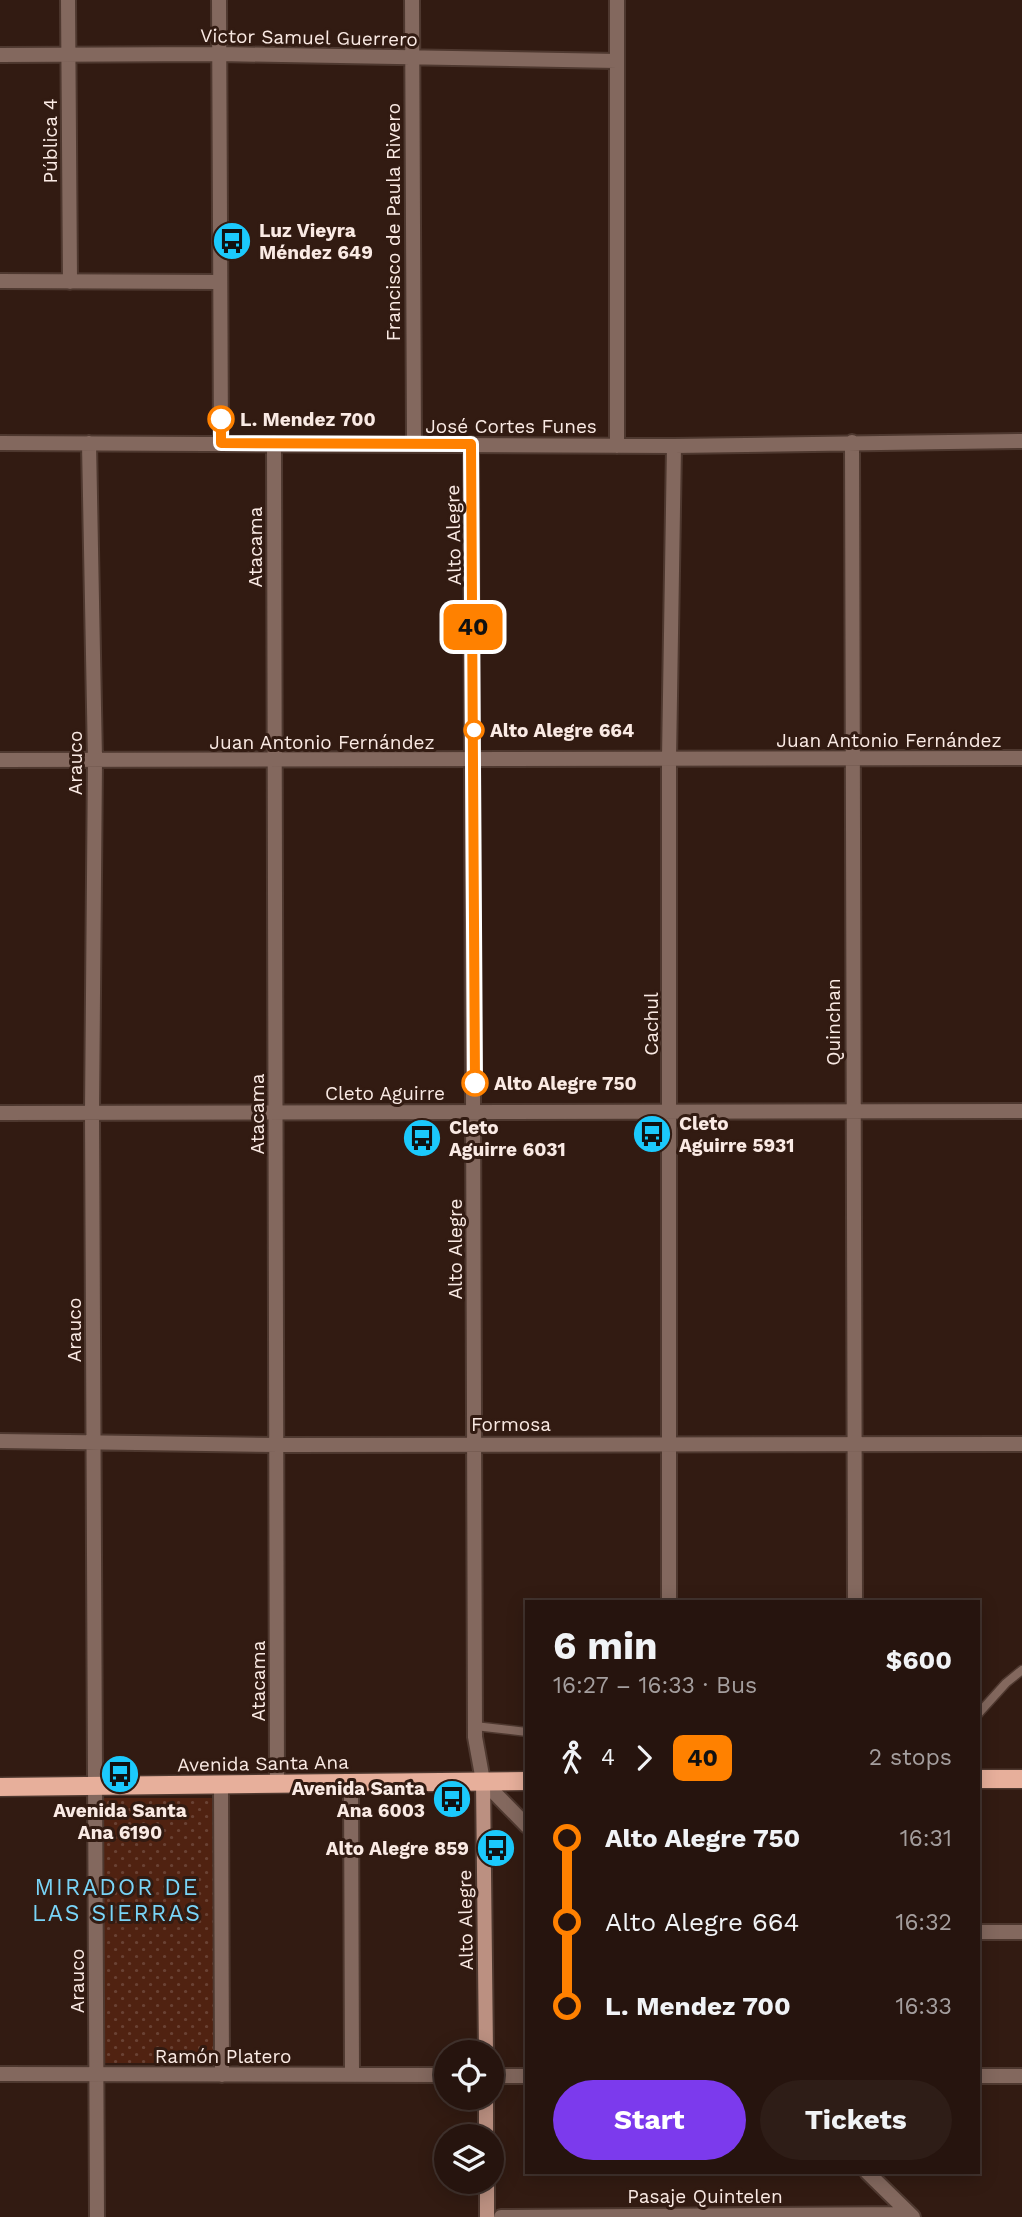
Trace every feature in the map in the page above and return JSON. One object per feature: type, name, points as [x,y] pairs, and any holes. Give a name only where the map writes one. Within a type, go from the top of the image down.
[{"type":"main road","points":[[980,1779],[1022,1779]]},
{"type":"main road","name":"Alto Alegre","points":[[483,1781],[485,2040]]},
{"type":"main road","name":"Avenida Santa Ana","points":[[0,1787],[525,1781]]},
{"type":"main road","points":[[487,2194],[487,2217]]},
{"type":"street","name":"Pública 4","points":[[68,0],[70,282]]},
{"type":"street","points":[[219,0],[221,443]]},
{"type":"street","name":"Francisco de Paula Rivero","points":[[412,0],[414,444]]},
{"type":"street","points":[[617,0],[617,446]]},
{"type":"street","name":"Victor Samuel Guerrero","points":[[0,55],[219,54],[617,61]]},
{"type":"street","points":[[0,282],[220,282]]},
{"type":"street","name":"José Cortes Funes","points":[[0,443],[674,446],[1022,441]]},
{"type":"street","name":"Quinchan","points":[[852,442],[855,1600]]},
{"type":"street","name":"Arauco","points":[[89,443],[94,760],[92,1113],[97,2217]]},
{"type":"street","name":"Atacama","points":[[274,444],[277,1784]]},
{"type":"street","name":"Alto Alegre","points":[[471,444],[475,1726],[483,1781]]},
{"type":"street","name":"Cachul","points":[[669,1600],[669,759],[674,446]]},
{"type":"street","name":"Juan Antonio Fernández","points":[[0,760],[1022,758]]},
{"type":"street","name":"Cleto Aguirre","points":[[0,1113],[853,1114],[1022,1111]]},
{"type":"street","name":"Formosa","points":[[0,1441],[94,1440],[278,1445],[1022,1444]]},
{"type":"street","points":[[483,1781],[525,1824]]},
{"type":"street","points":[[351,1782],[352,2074]]},
{"type":"street","points":[[221,1785],[222,2075]]},
{"type":"street","points":[[980,1932],[1022,1931]]},
{"type":"street","name":"Ramón Platero","points":[[0,2074],[434,2076]]},
{"type":"street","points":[[504,2076],[525,2076]]},
{"type":"street","points":[[980,2076],[1022,2076]]},
{"type":"street","points":[[869,2174],[911,2215]]},
{"type":"street","name":"Pasaje Quintelen","points":[[502,2217],[911,2215]]},
{"type":"lane","points":[[980,1712],[1022,1670]]},
{"type":"lane","points":[[475,1726],[525,1732]]},
{"type":"shaded area","points":[[101,1798],[215,1798],[216,2063],[102,2063]]},
{"type":"bus line","name":"40","points":[[221,419],[221,443],[471,444],[475,1083]]},
{"type":"place","name":"Luz Vieyra Méndez 649","points":[[232,241]]},
{"type":"place","name":"L. Mendez 700","points":[[221,419]]},
{"type":"place","name":"Alto Alegre 664","points":[[474,730]]},
{"type":"place","name":"Alto Alegre 750","points":[[475,1083]]},
{"type":"place","name":"Cleto Aguirre 5931","points":[[652,1134]]},
{"type":"place","name":"Cleto Aguirre 6031","points":[[422,1138]]},
{"type":"place","name":"Avenida Santa Ana 6190","points":[[120,1774]]},
{"type":"place","name":"Avenida Santa Ana 6003","points":[[452,1799]]},
{"type":"place","name":"Alto Alegre 859","points":[[496,1848]]},
{"type":"district","name":"MIRADOR DE LAS SIERRAS","points":[[117,1900]]}]
